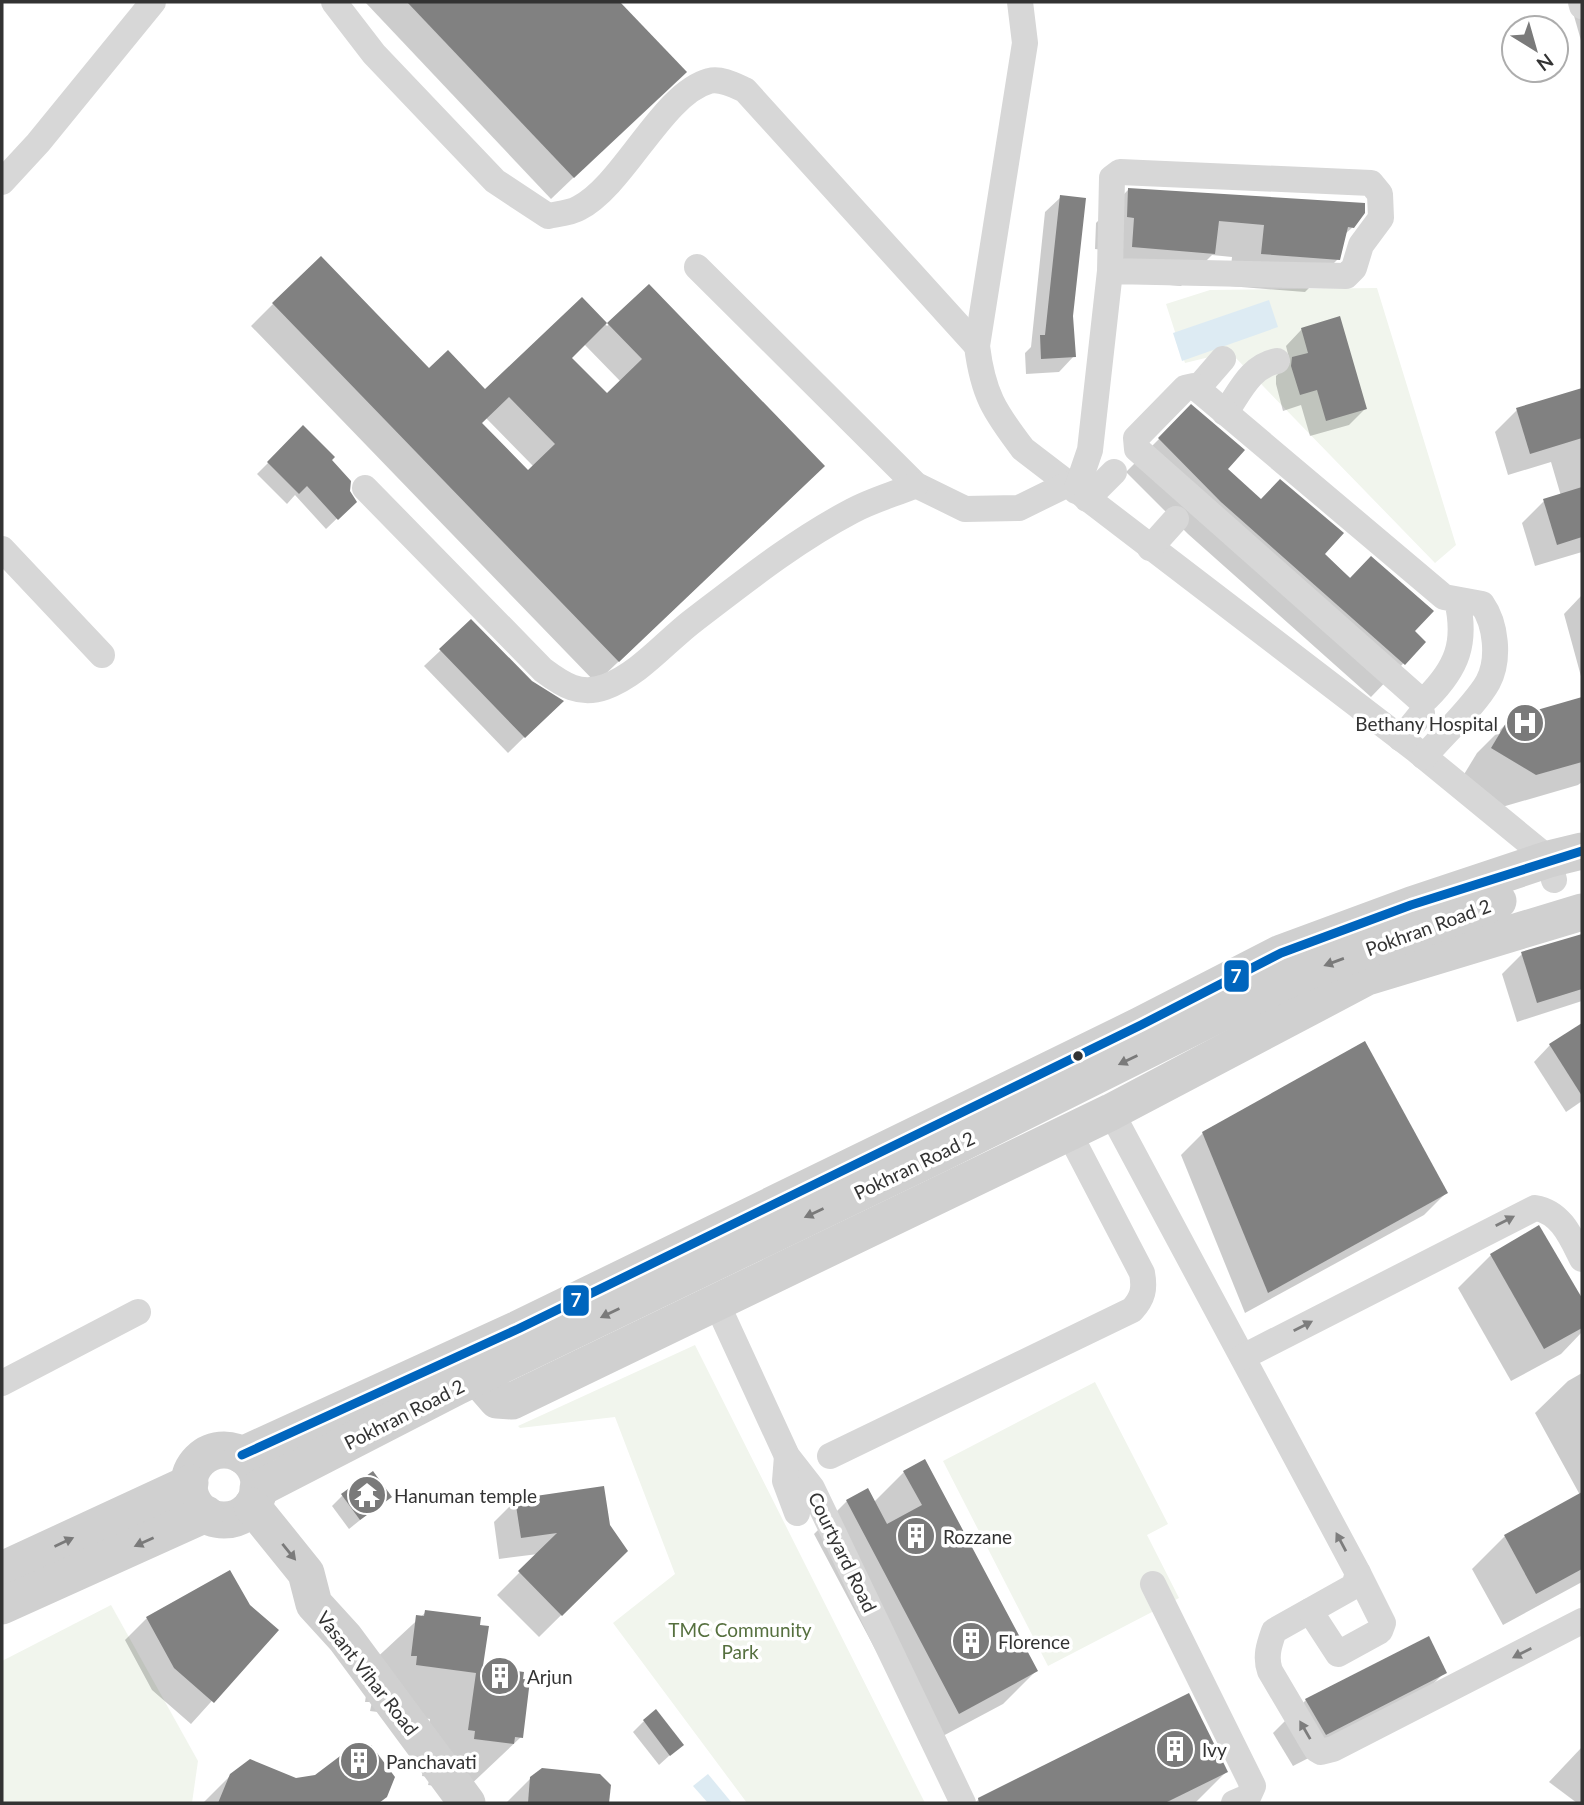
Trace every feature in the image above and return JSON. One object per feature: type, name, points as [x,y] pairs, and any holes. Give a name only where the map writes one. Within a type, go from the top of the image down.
[{"type":"main road","name":"Pokhran Road 2","points":[[2,1606],[227,1502],[477,1377],[941,1153],[1291,978],[1567,866]]},
{"type":"main road","name":"Pokhran Road 2","points":[[242,1455],[530,1323],[1141,1025],[1281,953],[1567,866]]},
{"type":"main road","points":[[477,1377],[497,1400],[512,1401],[1069,1133],[1367,977],[1582,912]]},
{"type":"main road","points":[[227,1502],[197,1462],[208,1454],[221,1450],[242,1455]]},
{"type":"main road","name":"Vasant Vihar Road","points":[[242,1455],[255,1468],[227,1502],[288,1589],[314,1604],[345,1638],[467,1803]]},
{"type":"main road","name":"Pokhran Road 2","points":[[2,1570],[227,1502]]},
{"type":"street","points":[[2,182],[38,144],[153,2]]},
{"type":"street","points":[[334,2],[374,54],[495,181],[548,216],[579,208],[616,175],[659,121],[698,88],[709,81],[724,81],[745,90],[977,346]]},
{"type":"street","points":[[1020,2],[1025,43],[977,346],[981,382],[999,418],[1023,449],[1567,866]]},
{"type":"street","points":[[1077,491],[1090,450],[1110,271],[1112,178],[1120,172],[1371,183],[1380,194],[1381,218],[1360,245],[1354,268],[1346,276],[1110,271]]},
{"type":"street","points":[[697,267],[916,485],[965,509],[1005,509],[1019,508],[1077,491],[1114,472]]},
{"type":"street","points":[[1197,389],[1223,359]]},
{"type":"street","points":[[1236,411],[1246,380],[1265,364],[1277,361]]},
{"type":"street","points":[[1194,386],[1236,411],[1339,510],[1444,597],[1469,602],[1462,623],[1455,665],[1427,698],[1418,698],[1137,449],[1136,438],[1185,388],[1194,386]]},
{"type":"street","points":[[365,488],[543,670],[562,685],[583,691],[605,687],[635,670],[681,630],[793,545],[854,510],[916,485]]},
{"type":"street","points":[[1150,548],[1176,519]]},
{"type":"street","points":[[2,549],[102,656]]},
{"type":"street","points":[[1414,749],[1484,664],[1469,602]]},
{"type":"street","points":[[1414,749],[1422,713]]},
{"type":"street","points":[[1111,1112],[1383,1623],[1380,1631],[1338,1654],[1310,1611]]},
{"type":"street","points":[[830,1456],[1132,1310],[1142,1300],[1145,1286],[1142,1273],[1069,1133]]},
{"type":"street","points":[[1243,1357],[1535,1208],[1547,1210],[1557,1218],[1582,1258]]},
{"type":"street","name":"Courtyard Road","points":[[717,1304],[787,1456],[812,1488],[963,1803]]},
{"type":"street","points":[[2,1383],[138,1312]]},
{"type":"street","points":[[787,1456],[786,1481],[797,1513]]},
{"type":"street","points":[[1358,1573],[1354,1586],[1274,1631],[1267,1661],[1309,1738],[1321,1752],[1333,1749],[1582,1621]]},
{"type":"street","points":[[1153,1584],[1253,1786],[1248,1797],[1234,1803]]},
{"type":"green space","points":[[1377,288],[1456,545],[1435,563],[1230,352],[1185,363],[1166,304],[1210,290]]},
{"type":"green space","name":"TMC Community Park","points":[[695,1345],[925,1803],[747,1803],[613,1623],[675,1574],[615,1417],[520,1428],[518,1426]]},
{"type":"green space","points":[[1095,1382],[1168,1524],[1147,1535],[1179,1598],[1048,1666],[943,1461]]},
{"type":"green space","points":[[111,1605],[198,1761],[192,1803],[2,1803],[2,1661]]},
{"type":"shaded area","points":[[1269,300],[1278,327],[1182,361],[1173,333]]},
{"type":"shaded area","points":[[708,1774],[732,1803],[708,1803],[693,1786]]},
{"type":"building","points":[[407,2],[620,2],[687,72],[574,178]]},
{"type":"building","points":[[1128,188],[1365,203],[1365,213],[1354,228],[1348,227],[1340,260],[1261,254],[1264,225],[1219,221],[1215,254],[1132,247],[1134,218],[1127,217]]},
{"type":"building","points":[[1060,195],[1086,198],[1073,316],[1076,357],[1041,359],[1040,335],[1045,335]]},
{"type":"building","points":[[321,256],[429,368],[448,350],[485,389],[582,297],[607,323],[649,284],[825,466],[619,662],[272,303]],"holes":[[[607,323],[642,359],[607,393],[572,358]],[[509,397],[555,444],[528,470],[482,423]]]},
{"type":"building","points":[[1340,316],[1367,409],[1326,421],[1317,390],[1300,395],[1291,366],[1292,357],[1308,353],[1301,328]]},
{"type":"building","points":[[1582,388],[1582,438],[1530,454],[1516,408]]},
{"type":"building","points":[[1191,404],[1245,450],[1228,469],[1261,499],[1280,479],[1344,533],[1325,554],[1350,578],[1371,556],[1434,611],[1415,631],[1426,642],[1405,665],[1221,502],[1158,438]]},
{"type":"building","points":[[303,425],[335,457],[332,460],[351,481],[350,491],[357,502],[338,520],[307,486],[299,494],[267,462]]},
{"type":"building","points":[[1582,487],[1582,537],[1557,545],[1543,499]]},
{"type":"building","points":[[471,619],[532,681],[564,701],[525,738],[439,649]]},
{"type":"building","points":[[1582,697],[1582,762],[1536,775],[1491,748],[1509,718]]},
{"type":"building","points":[[1582,934],[1582,989],[1537,1003],[1521,952]]},
{"type":"building","points":[[1582,1023],[1582,1096],[1549,1044]]},
{"type":"building","points":[[1365,1041],[1448,1193],[1268,1293],[1202,1132]]},
{"type":"building","points":[[1539,1225],[1582,1298],[1582,1328],[1544,1349],[1490,1254]]},
{"type":"building","points":[[925,1459],[1038,1671],[959,1714],[846,1500],[868,1488],[887,1524],[922,1505],[903,1471]]},
{"type":"building","name":"Hanuman temple","points":[[373,1471],[392,1497],[360,1520],[341,1494]]},
{"type":"building","points":[[604,1486],[610,1525],[628,1551],[562,1616],[518,1571],[557,1533],[521,1538],[515,1499]]},
{"type":"building","points":[[1582,1492],[1582,1569],[1536,1594],[1504,1535]]},
{"type":"building","points":[[230,1570],[250,1605],[279,1630],[214,1703],[174,1668],[146,1617]]},
{"type":"building","name":"Arjun","points":[[425,1610],[481,1617],[480,1625],[489,1626],[483,1666],[524,1672],[523,1679],[530,1680],[523,1738],[515,1737],[514,1744],[474,1739],[475,1731],[468,1730],[476,1673],[416,1665],[417,1656],[411,1656],[416,1615],[424,1616]]},
{"type":"building","points":[[1429,1636],[1447,1673],[1326,1735],[1305,1699]]},
{"type":"building","points":[[1189,1693],[1228,1772],[1165,1803],[979,1803],[978,1798]]},
{"type":"building","points":[[656,1709],[684,1745],[670,1756],[643,1720]]},
{"type":"building","points":[[371,1745],[395,1777],[387,1797],[379,1803],[218,1803],[230,1774],[250,1759],[296,1778],[315,1775],[352,1747]]},
{"type":"building","points":[[542,1768],[600,1774],[611,1785],[609,1803],[528,1803],[530,1777]]},
{"type":"transit line","name":"7","points":[[242,1455],[518,1329],[1141,1025],[1281,953],[1411,905],[1582,851]]},
{"type":"place","name":"Bethany Hospital","points":[[1525,723]]},
{"type":"place","name":"Hanuman temple","points":[[367,1495]]},
{"type":"place","name":"Rozzane","points":[[916,1536]]},
{"type":"place","name":"Florence","points":[[971,1641]]},
{"type":"place","name":"Arjun","points":[[500,1676]]},
{"type":"place","name":"Ivy","points":[[1175,1749]]},
{"type":"place","name":"Panchavati","points":[[359,1761]]}]
